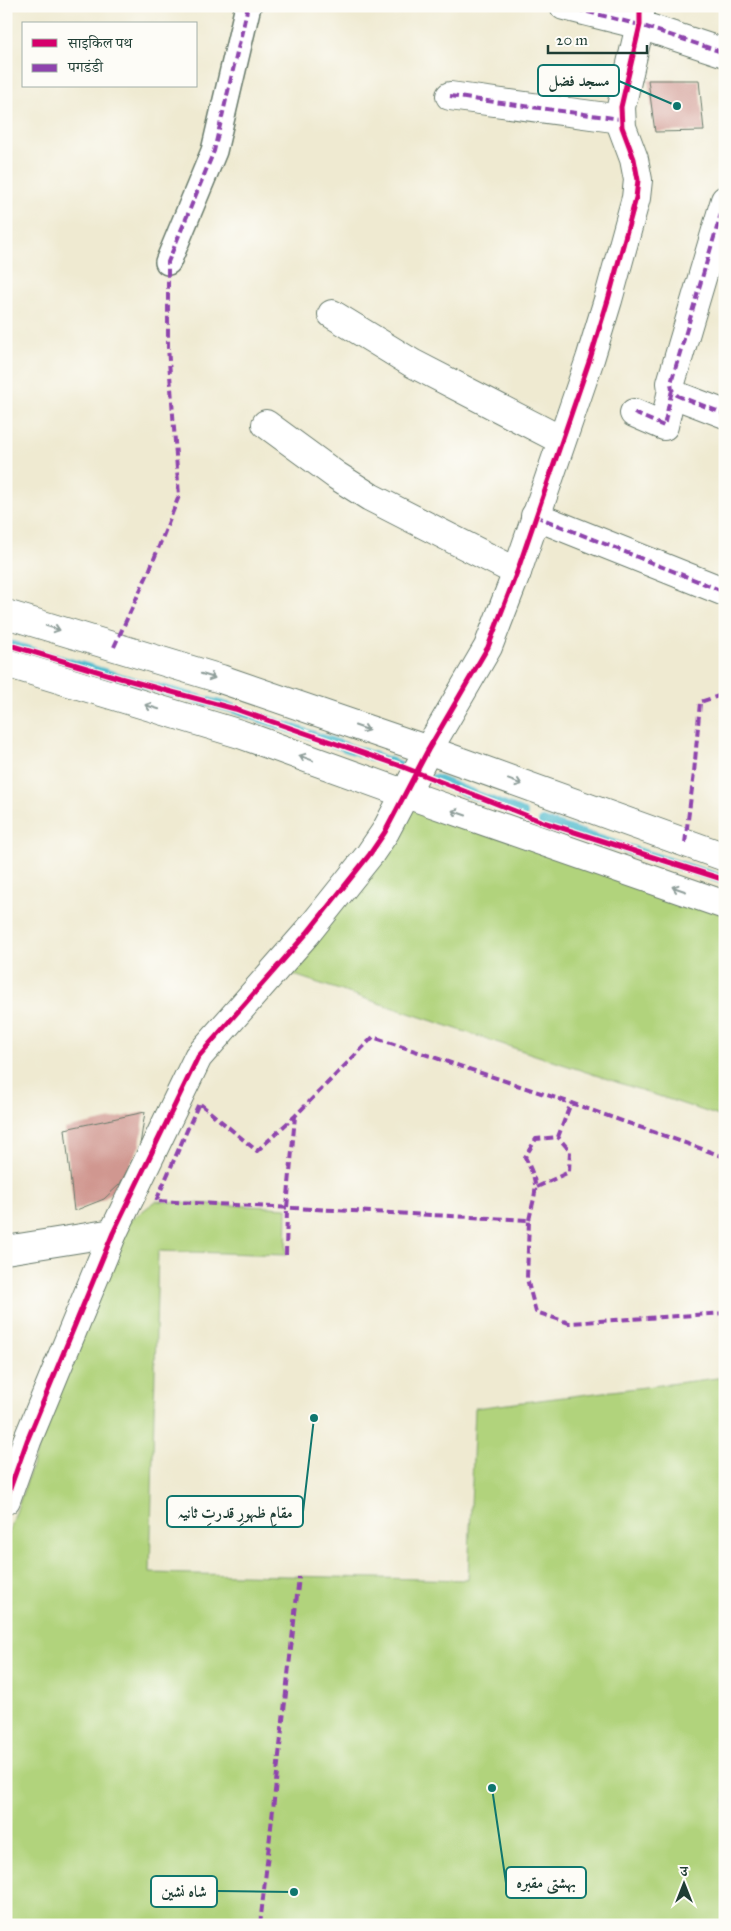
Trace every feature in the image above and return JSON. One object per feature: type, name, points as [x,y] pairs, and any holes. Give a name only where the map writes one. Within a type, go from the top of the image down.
[{"type":"street","points":[[168,262],[214,152],[248,6]]},
{"type":"street","points":[[564,6],[640,15],[725,53]]},
{"type":"street","points":[[6,1500],[17,1443],[113,1234],[198,1057],[337,897],[385,832],[428,750],[488,647],[517,572],[608,300],[636,198],[638,180],[634,158],[622,127],[621,107],[640,15]]},
{"type":"street","points":[[450,96],[621,119]]},
{"type":"street","points":[[634,413],[664,426],[672,390],[672,376],[725,200]]},
{"type":"street","points":[[332,314],[412,363],[561,440]]},
{"type":"street","points":[[672,390],[678,396],[725,414]]},
{"type":"street","points":[[266,424],[337,476],[370,497],[517,572]]},
{"type":"street","points":[[535,516],[725,592]]},
{"type":"street","points":[[6,614],[221,679],[428,750],[725,857]]},
{"type":"street","points":[[6,663],[240,734],[725,905]]},
{"type":"street","points":[[6,1250],[113,1234]]},
{"type":"green space","points":[[406,794],[725,905],[725,1118],[276,969]]},
{"type":"green space","points":[[156,1201],[287,1208],[286,1255],[158,1251],[150,1573],[468,1580],[475,1408],[725,1377],[725,1925],[6,1925],[6,1541],[113,1233]]},
{"type":"building","points":[[648,80],[699,80],[704,131],[655,132]]},
{"type":"building","points":[[145,1112],[140,1145],[120,1184],[104,1199],[74,1211],[65,1129]]},
{"type":"waterway","points":[[6,644],[120,678],[235,709],[398,765]]},
{"type":"waterway","points":[[434,779],[523,814]]},
{"type":"waterway","points":[[543,822],[725,880]]},
{"type":"marked path","points":[[114,647],[150,569],[179,496],[168,347],[168,262],[214,151],[248,6]]},
{"type":"marked path","points":[[564,6],[640,25],[725,53]]},
{"type":"marked path","points":[[450,96],[621,119]]},
{"type":"marked path","points":[[725,200],[671,383],[672,390],[678,396],[725,414]]},
{"type":"marked path","points":[[634,413],[664,426],[672,390]]},
{"type":"marked path","points":[[535,516],[725,592]]},
{"type":"marked path","points":[[685,843],[694,773],[700,702],[725,694]]},
{"type":"marked path","points":[[725,1157],[373,1037],[295,1116],[257,1151],[199,1103],[156,1201],[529,1220],[527,1279],[536,1312],[569,1323],[725,1313]]},
{"type":"marked path","points":[[529,1220],[535,1182],[525,1157],[536,1139],[558,1137],[571,1103]]},
{"type":"marked path","points":[[286,1255],[287,1208],[295,1116]]},
{"type":"marked path","points":[[537,1187],[569,1172],[570,1151],[558,1137]]},
{"type":"marked path","points":[[260,1925],[299,1577]]},
{"type":"cycle path","points":[[6,1500],[27,1441],[113,1233],[198,1057],[307,933],[370,854],[385,832],[428,750],[488,647],[517,572],[590,359],[636,198],[638,180],[634,159],[622,127],[621,107],[640,25],[640,6]]},
{"type":"cycle path","points":[[6,644],[120,678],[235,709],[398,765],[543,822],[725,880]]},
{"type":"place","name":"مسجد فضل","points":[[677,106]]},
{"type":"place","name":"مقامِ ظہورِ قدرتِ ثانیہ","points":[[314,1418]]},
{"type":"place","name":"بہشتی مقبرہ","points":[[492,1788]]},
{"type":"place","name":"شاہ نشین","points":[[294,1892]]}]
